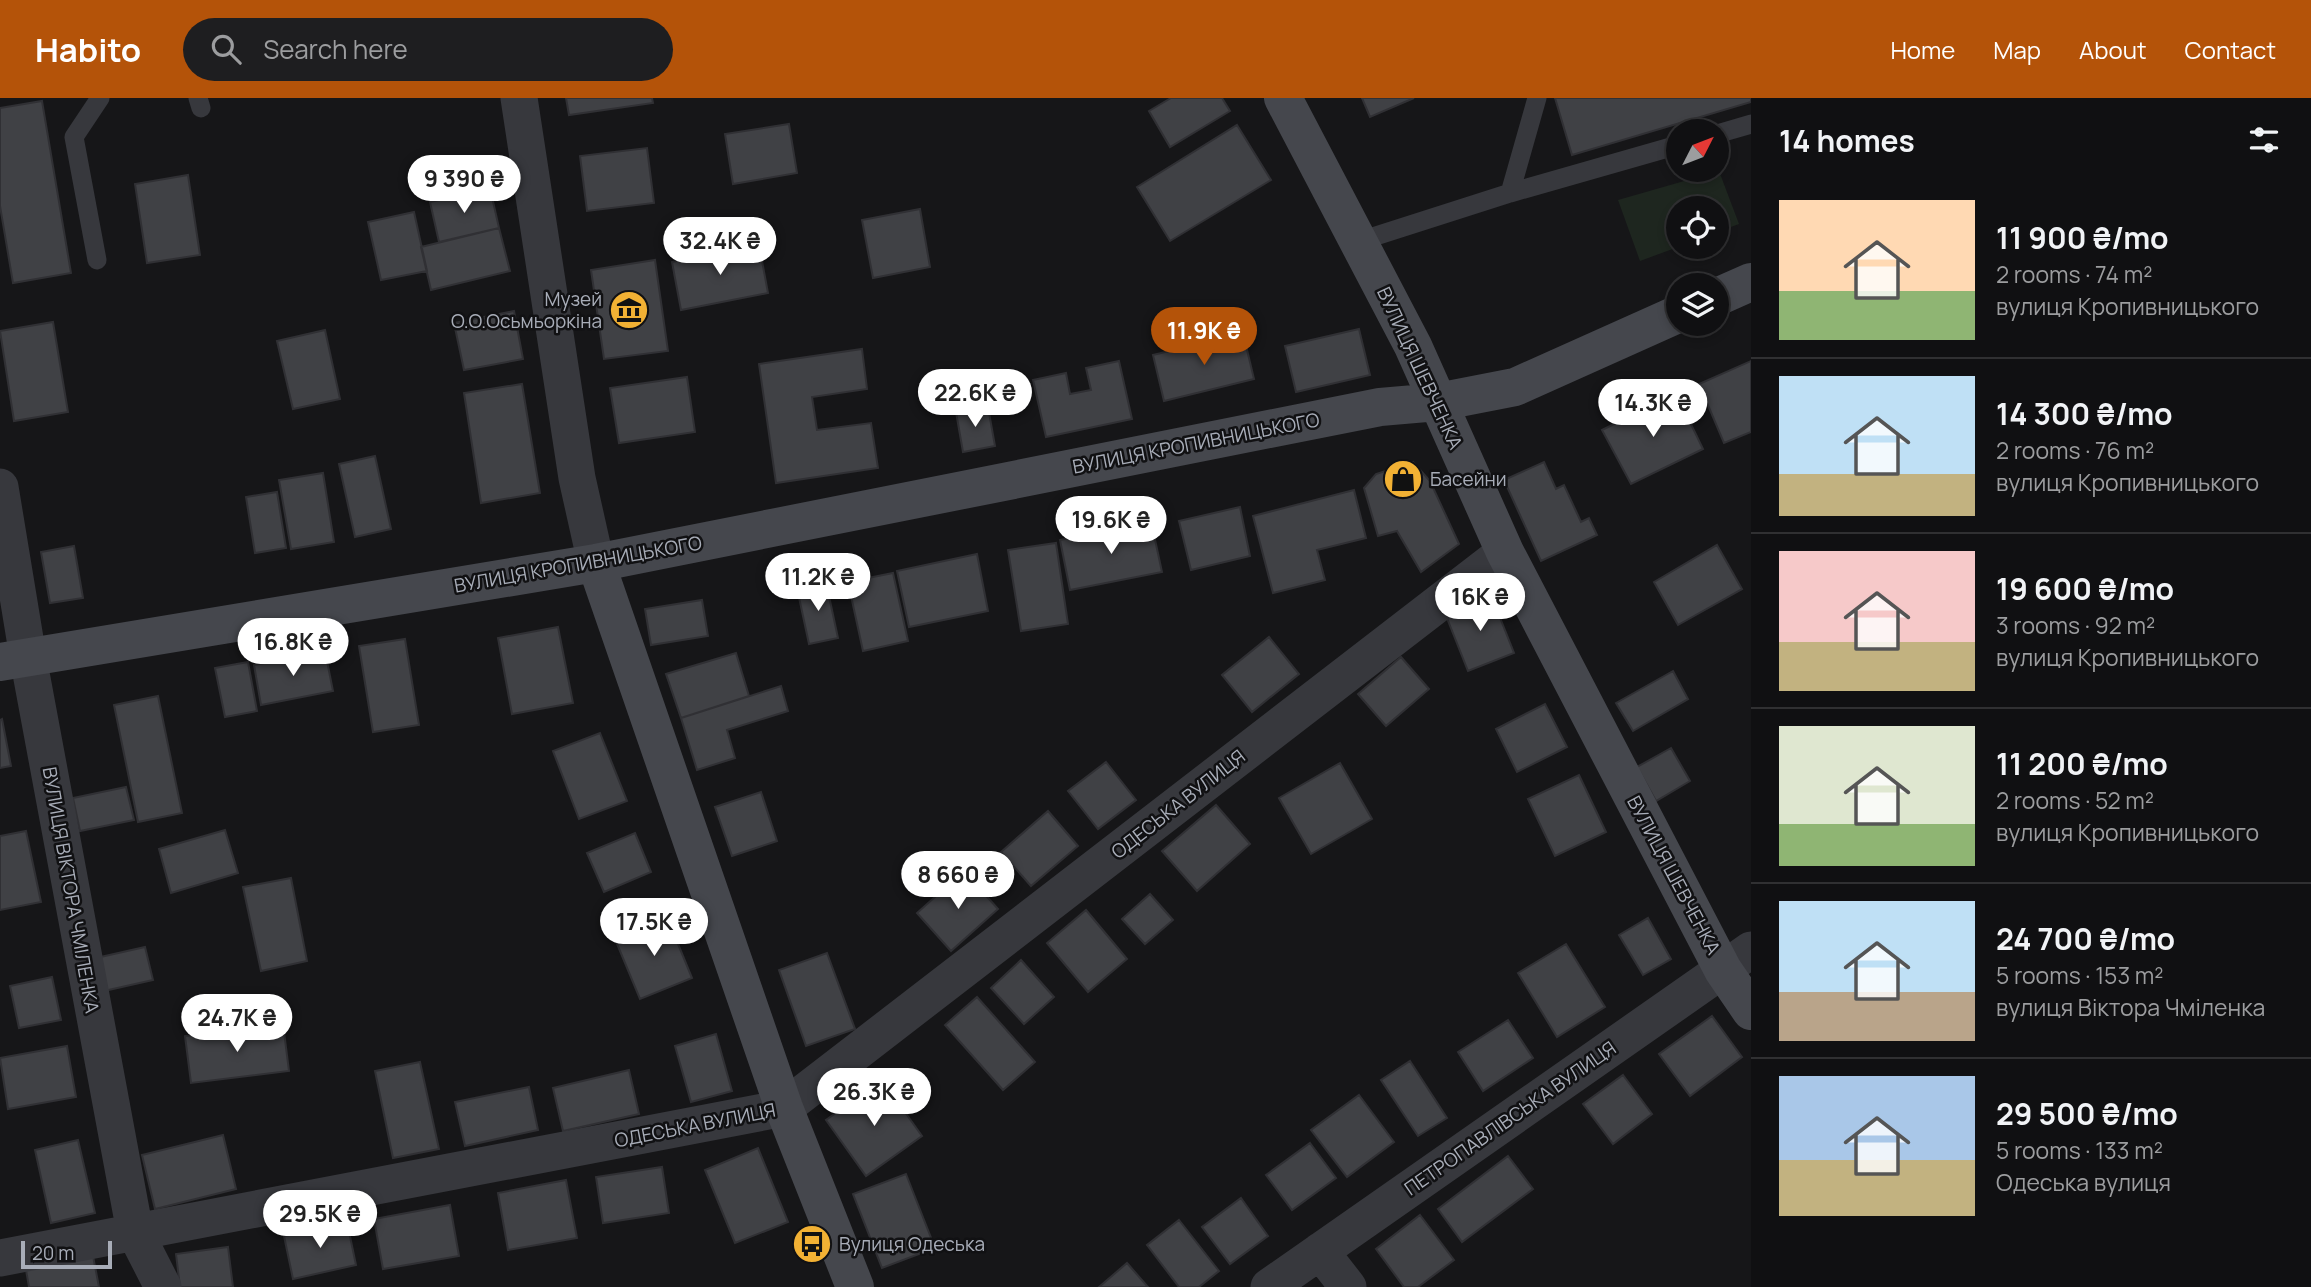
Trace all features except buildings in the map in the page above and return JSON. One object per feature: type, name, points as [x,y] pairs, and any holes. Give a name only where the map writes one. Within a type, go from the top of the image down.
[{"type":"main road","name":"ВУЛИЦЯ ШЕВЧЕНКА","points":[[1283,98],[1360,241],[1438,402],[1505,552],[1737,960],[1751,1011]]},
{"type":"main road","points":[[1729,292],[1751,282]]},
{"type":"main road","name":"ВУЛИЦЯ КРОПИВНИЦЬКОГО","points":[[14,660],[596,564],[1380,407],[1438,402],[1514,387],[1666,319]]},
{"type":"main road","points":[[596,564],[784,1108],[855,1287]]},
{"type":"street","points":[[519,98],[577,478],[596,564]]},
{"type":"street","name":"ВУЛИЦЯ ВІКТОРА ЧМІЛЕНКА","points":[[0,487],[14,660],[135,1232],[163,1287]]},
{"type":"street","name":"ОДЕСЬКА ВУЛИЦЯ","points":[[0,1258],[784,1108],[1505,552]]},
{"type":"street","name":"ПЕТРОПАВЛІВСЬКА ВУЛИЦЯ","points":[[1269,1287],[1737,960]]},
{"type":"street","points":[[1320,1251],[1348,1287]]},
{"type":"lane","points":[[97,260],[74,137],[100,98]]},
{"type":"lane","points":[[1510,193],[1537,98]]},
{"type":"lane","points":[[1729,130],[1751,124]]},
{"type":"lane","points":[[1360,241],[1510,193],[1666,148]]},
{"type":"shaded area","points":[[1681,182],[1723,182],[1728,196],[1666,196],[1666,251],[1640,261],[1618,200]]},
{"type":"shaded area","points":[[1729,198],[1739,224],[1729,228]]},
{"type":"place","name":"Музей О.О.Осьмьоркіна","points":[[629,310]]},
{"type":"place","name":"Басейни","points":[[1403,479]]},
{"type":"place","name":"Вулиця Одеська","points":[[812,1244]]}]
